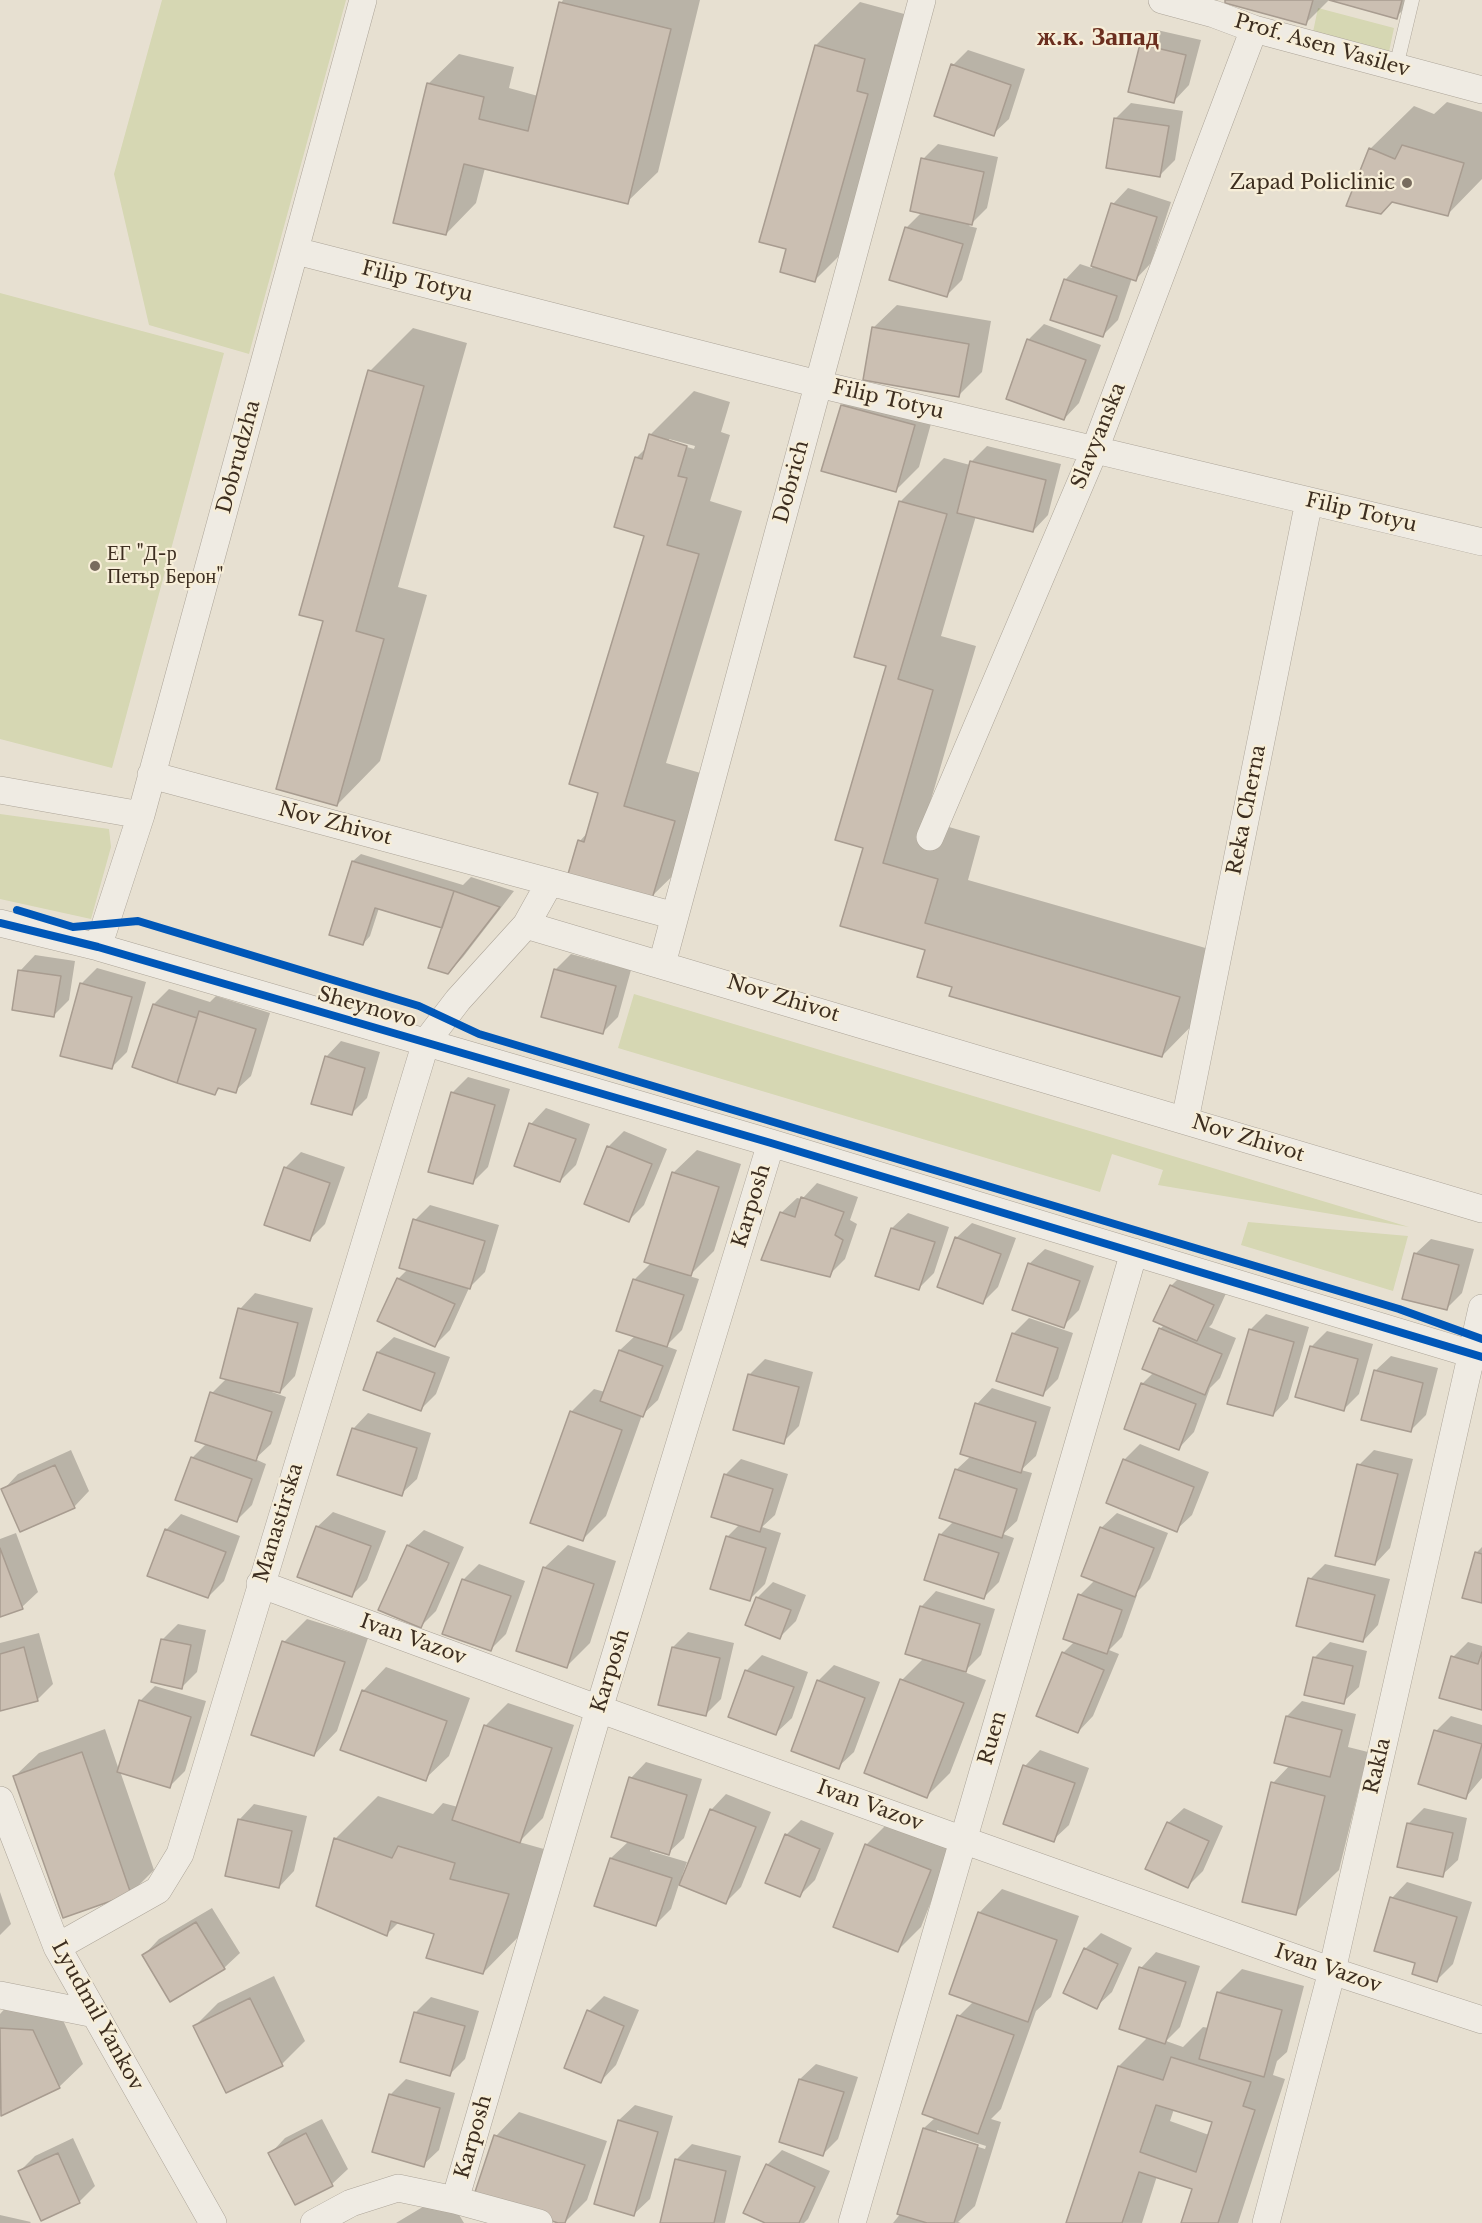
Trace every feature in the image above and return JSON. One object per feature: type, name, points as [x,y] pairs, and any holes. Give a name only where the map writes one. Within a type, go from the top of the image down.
[{"type":"street","name":"Dobrudzha","points":[[98,947],[141,815],[363,0]]},
{"type":"street","name":"Dobrich","points":[[662,964],[922,0]]},
{"type":"street","name":"Prof. Asen Vasilev","points":[[1162,0],[1214,14],[1254,29],[1482,90]]},
{"type":"street","name":"Slavyanska","points":[[930,837],[1095,449],[1254,29]]},
{"type":"street","name":"Filip Totyu","points":[[296,251],[818,384],[1482,542]]},
{"type":"street","name":"Reka Cherna","points":[[1185,1120],[1309,501]]},
{"type":"street","name":"Nov Zhivot","points":[[151,775],[675,916]]},
{"type":"street","points":[[0,790],[141,815]]},
{"type":"street","points":[[426,1042],[458,1000],[526,924],[550,882]]},
{"type":"street","name":"Sheynovo","points":[[0,923],[98,947],[771,1143],[1477,1356]]},
{"type":"street","name":"Nov Zhivot","points":[[526,924],[1482,1209]]},
{"type":"street","name":"Manastirska","points":[[57,1947],[158,1890],[180,1854],[426,1042]]},
{"type":"street","name":"Karposh","points":[[455,2200],[599,1709],[771,1143]]},
{"type":"street","name":"Ruen","points":[[852,2223],[1134,1252]]},
{"type":"street","name":"Rakla","points":[[1266,2223],[1332,1971],[1477,1356],[1482,1308]]},
{"type":"street","name":"Ivan Vazov","points":[[261,1584],[963,1840],[1332,1971],[1482,2020]]},
{"type":"street","name":"Lyudmil Yankov","points":[[0,1800],[57,1947],[213,2223]]},
{"type":"street","points":[[0,1995],[95,2014]]},
{"type":"street","points":[[314,2223],[351,2203],[398,2188],[455,2200],[539,2223]]},
{"type":"lane","points":[[1396,67],[1412,0]]},
{"type":"green space","points":[[162,0],[346,0],[249,354],[149,325],[114,174]]},
{"type":"green space","points":[[1318,8],[1394,28],[1389,52],[1313,32]]},
{"type":"green space","points":[[0,293],[224,353],[112,768],[0,739]]},
{"type":"green space","points":[[0,814],[109,829],[111,847],[91,919],[0,899]]},
{"type":"green space","points":[[634,994],[1409,1227],[1158,1185],[1163,1170],[1112,1154],[1100,1192],[618,1048]]},
{"type":"green space","points":[[1248,1222],[1408,1236],[1393,1291],[1241,1245]]},
{"type":"building","points":[[1225,0],[1313,0],[1306,25],[1225,3]]},
{"type":"building","points":[[1329,0],[1402,0],[1397,19]]},
{"type":"building","points":[[559,2],[671,29],[628,204],[464,164],[446,235],[393,223],[427,83],[484,97],[479,119],[528,131]]},
{"type":"building","points":[[1140,44],[1186,55],[1174,103],[1128,92]]},
{"type":"building","points":[[815,45],[865,59],[857,91],[868,94],[815,282],[780,272],[786,249],[759,242]]},
{"type":"building","points":[[951,64],[1011,85],[994,136],[934,116]]},
{"type":"building","points":[[1114,118],[1169,126],[1160,177],[1106,168]]},
{"type":"building","name":"Zapad Policlinic","points":[[1402,145],[1464,163],[1448,216],[1392,202],[1381,214],[1346,206],[1369,148],[1395,159]]},
{"type":"building","points":[[921,158],[984,172],[972,225],[910,211]]},
{"type":"building","points":[[1111,203],[1157,217],[1136,281],[1091,266]]},
{"type":"building","points":[[905,227],[963,244],[947,297],[889,280]]},
{"type":"building","points":[[1064,279],[1117,296],[1103,337],[1050,320]]},
{"type":"building","points":[[872,327],[969,344],[959,397],[863,380]]},
{"type":"building","points":[[1027,339],[1086,360],[1064,420],[1006,399]]},
{"type":"building","points":[[368,370],[424,386],[356,631],[384,639],[337,806],[276,789],[323,621],[299,615]]},
{"type":"building","points":[[841,405],[915,425],[896,492],[821,471]]},
{"type":"building","points":[[649,434],[687,446],[678,476],[687,478],[667,545],[699,554],[624,806],[675,821],[652,899],[568,874],[578,840],[584,842],[598,793],[569,784],[644,536],[614,527],[635,457],[642,459]]},
{"type":"building","points":[[970,461],[1046,480],[1033,532],[957,513]]},
{"type":"building","points":[[899,501],[947,514],[898,679],[933,690],[883,863],[938,879],[925,923],[1180,997],[1162,1057],[949,996],[952,987],[917,977],[925,950],[840,926],[863,848],[835,840],[886,666],[854,657]]},
{"type":"building","points":[[352,861],[454,891],[442,928],[375,908],[363,945],[329,935]]},
{"type":"building","points":[[454,891],[500,907],[448,974],[428,968]]},
{"type":"building","points":[[554,969],[616,986],[603,1034],[541,1017]]},
{"type":"building","points":[[18,970],[61,976],[54,1017],[12,1010]]},
{"type":"building","points":[[80,983],[132,997],[112,1069],[60,1056]]},
{"type":"building","points":[[153,1004],[197,1018],[177,1083],[132,1067]]},
{"type":"building","points":[[199,1011],[256,1029],[236,1093],[218,1088],[215,1095],[177,1083]]},
{"type":"building","points":[[325,1056],[365,1068],[352,1115],[311,1104]]},
{"type":"building","points":[[451,1092],[495,1105],[473,1184],[428,1172]]},
{"type":"building","points":[[529,1123],[576,1139],[560,1182],[514,1166]]},
{"type":"building","points":[[607,1146],[652,1164],[629,1222],[584,1204]]},
{"type":"building","points":[[284,1167],[330,1183],[310,1241],[264,1225]]},
{"type":"building","points":[[672,1172],[719,1187],[691,1276],[644,1262]]},
{"type":"building","points":[[801,1197],[844,1212],[835,1235],[843,1240],[830,1277],[761,1260],[780,1212],[795,1217]]},
{"type":"building","points":[[413,1219],[485,1241],[470,1289],[399,1268]]},
{"type":"building","points":[[891,1228],[935,1242],[919,1290],[875,1276]]},
{"type":"building","points":[[955,1237],[1001,1254],[983,1304],[937,1287]]},
{"type":"building","points":[[1414,1253],[1459,1265],[1447,1310],[1402,1299]]},
{"type":"building","points":[[1028,1263],[1080,1281],[1064,1328],[1012,1310]]},
{"type":"building","points":[[397,1278],[455,1304],[435,1347],[377,1321]]},
{"type":"building","points":[[633,1279],[684,1295],[667,1347],[616,1331]]},
{"type":"building","points":[[1170,1285],[1214,1305],[1197,1341],[1153,1321]]},
{"type":"building","points":[[238,1308],[298,1323],[280,1393],[220,1378]]},
{"type":"building","points":[[1159,1328],[1222,1354],[1205,1395],[1142,1369]]},
{"type":"building","points":[[1249,1329],[1294,1342],[1273,1416],[1227,1404]]},
{"type":"building","points":[[1012,1333],[1058,1348],[1043,1396],[996,1381]]},
{"type":"building","points":[[1310,1346],[1358,1359],[1344,1411],[1295,1397]]},
{"type":"building","points":[[619,1350],[663,1366],[643,1417],[600,1401]]},
{"type":"building","points":[[377,1352],[435,1373],[421,1411],[363,1390]]},
{"type":"building","points":[[1374,1370],[1423,1383],[1411,1432],[1361,1420]]},
{"type":"building","points":[[748,1374],[799,1387],[784,1444],[733,1430]]},
{"type":"building","points":[[1141,1383],[1196,1404],[1179,1450],[1124,1429]]},
{"type":"building","points":[[210,1392],[272,1412],[256,1461],[195,1441]]},
{"type":"building","points":[[975,1403],[1036,1422],[1021,1473],[960,1454]]},
{"type":"building","points":[[570,1411],[622,1430],[583,1541],[530,1523]]},
{"type":"building","points":[[352,1428],[417,1448],[402,1496],[337,1475]]},
{"type":"building","points":[[191,1457],[252,1479],[237,1522],[175,1500]]},
{"type":"building","points":[[1123,1459],[1194,1487],[1177,1532],[1106,1503]]},
{"type":"building","points":[[1357,1464],[1398,1474],[1375,1565],[1335,1556]]},
{"type":"building","points":[[55,1465],[75,1508],[20,1532],[1,1489]]},
{"type":"building","points":[[955,1469],[1017,1489],[1002,1538],[939,1518]]},
{"type":"building","points":[[724,1474],[773,1489],[760,1532],[711,1517]]},
{"type":"building","points":[[316,1526],[371,1546],[352,1597],[297,1577]]},
{"type":"building","points":[[1100,1527],[1154,1548],[1135,1597],[1081,1576]]},
{"type":"building","points":[[165,1529],[226,1552],[208,1598],[147,1576]]},
{"type":"building","points":[[939,1534],[999,1553],[984,1599],[924,1580]]},
{"type":"building","points":[[726,1536],[766,1548],[750,1601],[710,1589]]},
{"type":"building","points":[[407,1545],[449,1563],[421,1628],[378,1610]]},
{"type":"building","points":[[0,1548],[23,1609],[0,1617]]},
{"type":"building","points":[[1475,1552],[1482,1554],[1482,1603],[1462,1598]]},
{"type":"building","points":[[543,1567],[594,1584],[567,1668],[516,1651]]},
{"type":"building","points":[[1308,1578],[1375,1595],[1363,1642],[1296,1626]]},
{"type":"building","points":[[462,1579],[511,1596],[491,1651],[442,1634]]},
{"type":"building","points":[[1078,1594],[1122,1610],[1107,1654],[1063,1639]]},
{"type":"building","points":[[756,1597],[791,1610],[780,1639],[745,1625]]},
{"type":"building","points":[[920,1606],[980,1624],[966,1672],[905,1654]]},
{"type":"building","points":[[161,1639],[191,1645],[182,1689],[151,1682]]},
{"type":"building","points":[[282,1641],[345,1662],[314,1756],[251,1735]]},
{"type":"building","points":[[24,1647],[38,1701],[0,1711],[0,1654]]},
{"type":"building","points":[[672,1647],[720,1658],[706,1716],[658,1705]]},
{"type":"building","points":[[1062,1652],[1104,1670],[1078,1733],[1036,1716]]},
{"type":"building","points":[[1482,1652],[1482,1710],[1439,1698],[1451,1656],[1478,1664]]},
{"type":"building","points":[[1313,1657],[1353,1666],[1344,1704],[1304,1695]]},
{"type":"building","points":[[745,1670],[794,1687],[776,1735],[728,1717]]},
{"type":"building","points":[[900,1679],[964,1703],[927,1798],[864,1773]]},
{"type":"building","points":[[817,1680],[865,1698],[839,1769],[791,1751]]},
{"type":"building","points":[[362,1690],[447,1721],[426,1781],[340,1750]]},
{"type":"building","points":[[139,1700],[191,1717],[170,1788],[117,1772]]},
{"type":"building","points":[[1286,1716],[1342,1730],[1330,1777],[1274,1763]]},
{"type":"building","points":[[484,1725],[552,1748],[520,1843],[452,1820]]},
{"type":"building","points":[[1434,1730],[1482,1744],[1466,1799],[1418,1784]]},
{"type":"building","points":[[82,1752],[131,1894],[63,1918],[13,1776]]},
{"type":"building","points":[[1023,1765],[1075,1783],[1054,1842],[1003,1824]]},
{"type":"building","points":[[629,1777],[687,1795],[669,1855],[611,1837]]},
{"type":"building","points":[[1271,1782],[1325,1796],[1296,1915],[1242,1902]]},
{"type":"building","points":[[710,1809],[756,1827],[726,1904],[679,1885]]},
{"type":"building","points":[[238,1819],[292,1831],[279,1888],[225,1876]]},
{"type":"building","points":[[1167,1822],[1209,1841],[1188,1888],[1145,1869]]},
{"type":"building","points":[[1407,1823],[1453,1833],[1443,1877],[1397,1867]]},
{"type":"building","points":[[785,1834],[820,1849],[800,1897],[765,1883]]},
{"type":"building","points":[[334,1838],[392,1858],[398,1846],[455,1863],[450,1879],[509,1894],[483,1974],[426,1958],[434,1934],[391,1921],[387,1936],[316,1906]]},
{"type":"building","points":[[865,1844],[931,1870],[898,1952],[833,1927]]},
{"type":"building","points":[[610,1858],[672,1878],[656,1926],[594,1906]]},
{"type":"building","points":[[1390,1897],[1457,1917],[1437,1982],[1412,1974],[1415,1963],[1374,1951]]},
{"type":"building","points":[[978,1912],[1057,1940],[1028,2022],[949,1994]]},
{"type":"building","points":[[196,1922],[225,1969],[170,2002],[142,1955]]},
{"type":"building","points":[[1084,1948],[1118,1964],[1097,2009],[1063,1993]]},
{"type":"building","points":[[1139,1967],[1186,1982],[1165,2044],[1119,2029]]},
{"type":"building","points":[[1217,1992],[1282,2010],[1264,2077],[1199,2059]]},
{"type":"building","points":[[250,1998],[283,2066],[226,2093],[193,2026]]},
{"type":"building","points":[[587,2010],[624,2026],[601,2083],[564,2068]]},
{"type":"building","points":[[414,2012],[465,2026],[450,2076],[400,2062]]},
{"type":"building","points":[[957,2015],[1014,2035],[978,2134],[922,2114]]},
{"type":"building","points":[[0,2028],[33,2030],[60,2088],[1,2116]]},
{"type":"building","points":[[1171,2057],[1251,2082],[1243,2106],[1255,2110],[1218,2223],[1181,2223],[1192,2189],[1139,2172],[1122,2223],[1066,2223],[1118,2066],[1163,2080]],"holes":[[[1156,2105],[1212,2122],[1196,2172],[1140,2152]]]},
{"type":"building","points":[[799,2079],[844,2092],[823,2156],[779,2142]]},
{"type":"building","points":[[389,2094],[440,2108],[424,2167],[372,2152]]},
{"type":"building","points":[[618,2120],[658,2132],[634,2216],[594,2204]]},
{"type":"building","points":[[923,2128],[978,2145],[954,2223],[927,2223],[897,2214]]},
{"type":"building","points":[[306,2133],[333,2186],[295,2205],[268,2153]]},
{"type":"building","points":[[494,2135],[585,2165],[565,2223],[558,2223],[474,2195]]},
{"type":"building","points":[[58,2153],[80,2203],[41,2221],[18,2171]]},
{"type":"building","points":[[675,2159],[726,2171],[714,2223],[660,2223]]},
{"type":"building","points":[[766,2164],[815,2187],[799,2223],[765,2223],[743,2213]]},
{"type":"cycle path","points":[[17,910],[73,927],[138,921],[419,1006],[479,1034],[1399,1309],[1482,1339]]},
{"type":"cycle path","points":[[0,923],[98,947],[771,1143],[1482,1357]]},
{"type":"place","name":"Zapad Policlinic","points":[[1407,183]]},
{"type":"place","name":"ЕГ \"Д-р Петър Берон\"","points":[[95,566]]},
{"type":"district","name":"ж.к. Запад","points":[[1098,38]]}]
